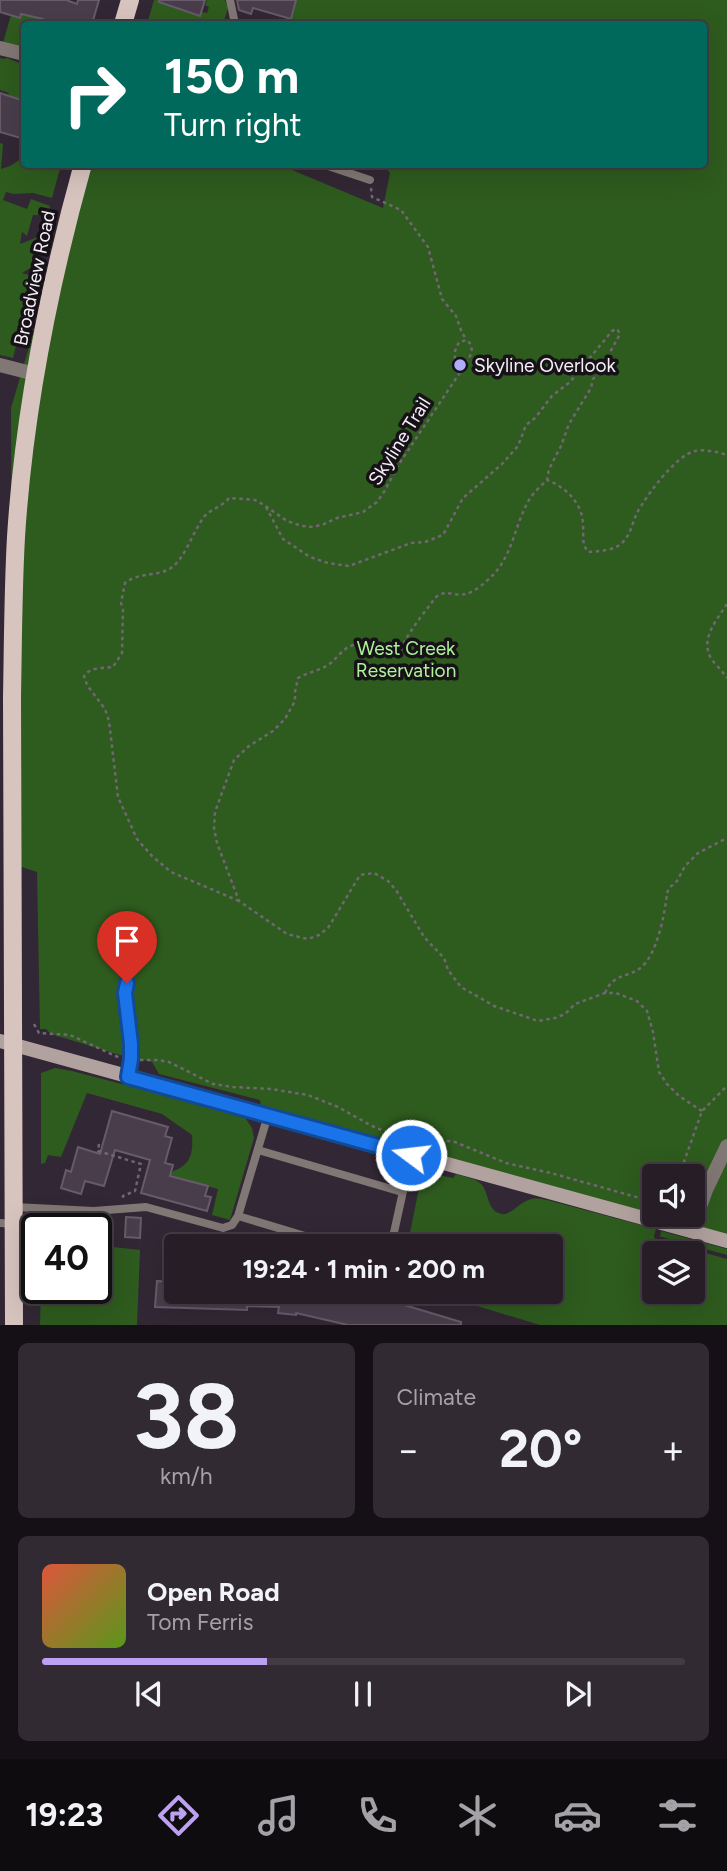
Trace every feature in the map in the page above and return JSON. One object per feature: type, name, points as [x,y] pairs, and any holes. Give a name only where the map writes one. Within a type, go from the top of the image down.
[{"type":"main road","points":[[124,21],[130,0]]},
{"type":"main road","name":"Broadview Road","points":[[14,1325],[6,1043],[14,571],[22,475],[35,374],[54,277],[82,168]]},
{"type":"street","points":[[0,48],[21,53]]},
{"type":"street","points":[[0,365],[35,374]]},
{"type":"street","points":[[6,1043],[727,1241]]},
{"type":"street","points":[[691,1231],[706,1190],[727,1146]]},
{"type":"lane","points":[[230,0],[234,21]]},
{"type":"lane","points":[[333,168],[370,180]]},
{"type":"lane","points":[[127,983],[125,993],[131,1059],[128,1077]]},
{"type":"lane","points":[[10,1218],[146,1207],[223,1228],[232,1225],[238,1216],[268,1115]]},
{"type":"lane","points":[[258,1150],[402,1192]]},
{"type":"lane","points":[[393,1234],[411,1155]]},
{"type":"lane","points":[[238,1216],[298,1234]]},
{"type":"path","points":[[370,180],[372,197],[401,210],[428,247],[442,299],[456,316],[467,341],[459,342],[456,351],[455,360],[460,365]]},
{"type":"path","points":[[264,505],[283,539],[310,557],[328,563],[349,566],[411,543],[435,539],[443,535],[463,498],[518,446],[526,425],[570,382],[612,331],[617,329],[620,332],[607,364],[593,379],[591,388],[569,424],[562,446],[549,469],[547,480],[529,499],[505,558],[492,575],[470,593],[440,594],[413,628],[396,656],[382,655],[364,646],[355,645],[344,650],[325,667],[300,676],[297,680],[295,701],[285,719],[273,731],[237,756],[217,807],[214,828],[239,901],[287,934],[308,939],[320,935],[328,928],[360,875],[374,873],[388,881],[396,890],[425,937],[444,958],[448,970],[461,986],[494,1006],[538,1021],[565,1014],[575,1004],[590,997],[605,993],[627,996],[647,1011],[659,1072],[679,1096],[702,1111]]},
{"type":"path","name":"Skyline Trail","points":[[239,901],[171,872],[137,839],[118,797],[106,709],[87,685],[84,676],[92,669],[113,667],[122,653],[121,603],[125,583],[135,577],[172,568],[201,520],[229,498],[243,498],[264,505],[287,521],[313,527],[363,512],[377,502],[469,358],[472,351],[467,341]]},
{"type":"path","points":[[547,480],[562,487],[573,498],[582,514],[582,540],[585,550],[606,550],[621,544],[629,534],[647,497],[674,463],[695,451],[727,455]]},
{"type":"path","points":[[727,604],[708,635],[707,644],[712,660],[727,678]]},
{"type":"path","points":[[605,993],[617,978],[642,967],[652,952],[660,932],[667,893],[685,866],[698,853],[727,838]]},
{"type":"path","points":[[34,1024],[39,1033],[70,1035],[112,1055],[169,1062],[213,1084],[271,1088],[307,1096],[338,1107],[390,1133],[466,1145],[506,1163],[642,1199]]},
{"type":"path","points":[[683,1164],[702,1111],[727,1086]]},
{"type":"path","points":[[99,1144],[97,1151],[141,1164],[135,1191],[123,1196],[123,1202]]},
{"type":"green space","points":[[49,0],[43,21],[21,21],[21,48],[3,43],[11,15],[21,14]]},
{"type":"green space","points":[[154,0],[170,0],[200,16],[201,12],[207,13],[209,7],[205,5],[205,0],[225,0],[228,8],[224,21],[148,21]]},
{"type":"green space","name":"West Creek Reservation","points":[[296,0],[727,0],[727,1239],[683,1227],[705,1227],[705,1164],[642,1164],[642,1216],[261,1111],[260,1100],[159,1074],[152,1062],[120,1055],[40,1029],[37,872],[13,864],[11,408],[82,168],[287,168],[383,208],[390,173],[386,168],[707,168],[707,21],[291,21]]},
{"type":"green space","points":[[0,58],[21,64],[21,95],[17,110],[0,123],[9,93],[0,90]]},
{"type":"green space","points":[[0,143],[3,144],[1,169],[21,159],[21,168],[60,168],[52,198],[33,193],[6,192],[3,200],[27,209],[31,199],[50,206],[49,211],[45,210],[43,215],[33,215],[27,236],[22,232],[20,244],[38,237],[40,262],[22,273],[33,276],[13,358],[0,355]]},
{"type":"green space","points":[[55,1068],[244,1116],[252,1128],[254,1138],[230,1220],[212,1215],[218,1189],[170,1176],[189,1158],[192,1135],[162,1114],[87,1093],[61,1157],[48,1155],[45,1163],[41,1164],[41,1073]]},
{"type":"green space","points":[[414,1170],[453,1178],[456,1174],[481,1184],[493,1209],[502,1214],[509,1213],[523,1202],[537,1199],[656,1229],[655,1239],[662,1241],[642,1241],[642,1304],[705,1304],[705,1253],[727,1259],[727,1325],[540,1325],[471,1304],[563,1304],[563,1234],[410,1234],[419,1188],[408,1185]]},
{"type":"green space","points":[[661,1231],[698,1241],[675,1241],[660,1237]]},
{"type":"green space","points":[[112,1236],[113,1247],[140,1250],[137,1325],[40,1325],[41,1304],[112,1304]]},
{"type":"green space","points":[[705,1243],[727,1249],[727,1255],[705,1249]]},
{"type":"building","points":[[0,0],[66,0],[77,4],[78,0],[99,0],[93,21],[42,21],[43,19],[21,14],[20,18],[0,12]]},
{"type":"building","points":[[159,0],[205,0],[200,16]]},
{"type":"building","points":[[237,0],[296,0],[291,19],[253,8],[251,14],[239,10]]},
{"type":"building","points":[[0,93],[21,100],[21,138],[0,132]]},
{"type":"building","points":[[112,1111],[168,1127],[165,1136],[172,1138],[165,1163],[173,1165],[170,1176],[208,1186],[205,1196],[211,1197],[207,1211],[141,1193],[150,1160],[115,1150],[104,1186],[85,1181],[81,1194],[61,1188],[66,1170],[71,1172],[78,1147],[100,1154]]},
{"type":"building","points":[[126,1217],[141,1218],[140,1238],[125,1237]]},
{"type":"building","points":[[157,1281],[164,1281],[164,1304],[401,1304],[461,1322],[461,1325],[348,1325],[296,1313],[278,1313],[279,1307],[247,1306],[247,1310],[155,1307]]},
{"type":"place","name":"Skyline Overlook","points":[[460,365]]},
{"type":"route","points":[[127,983],[125,993],[131,1044],[128,1077],[411,1155]]}]
